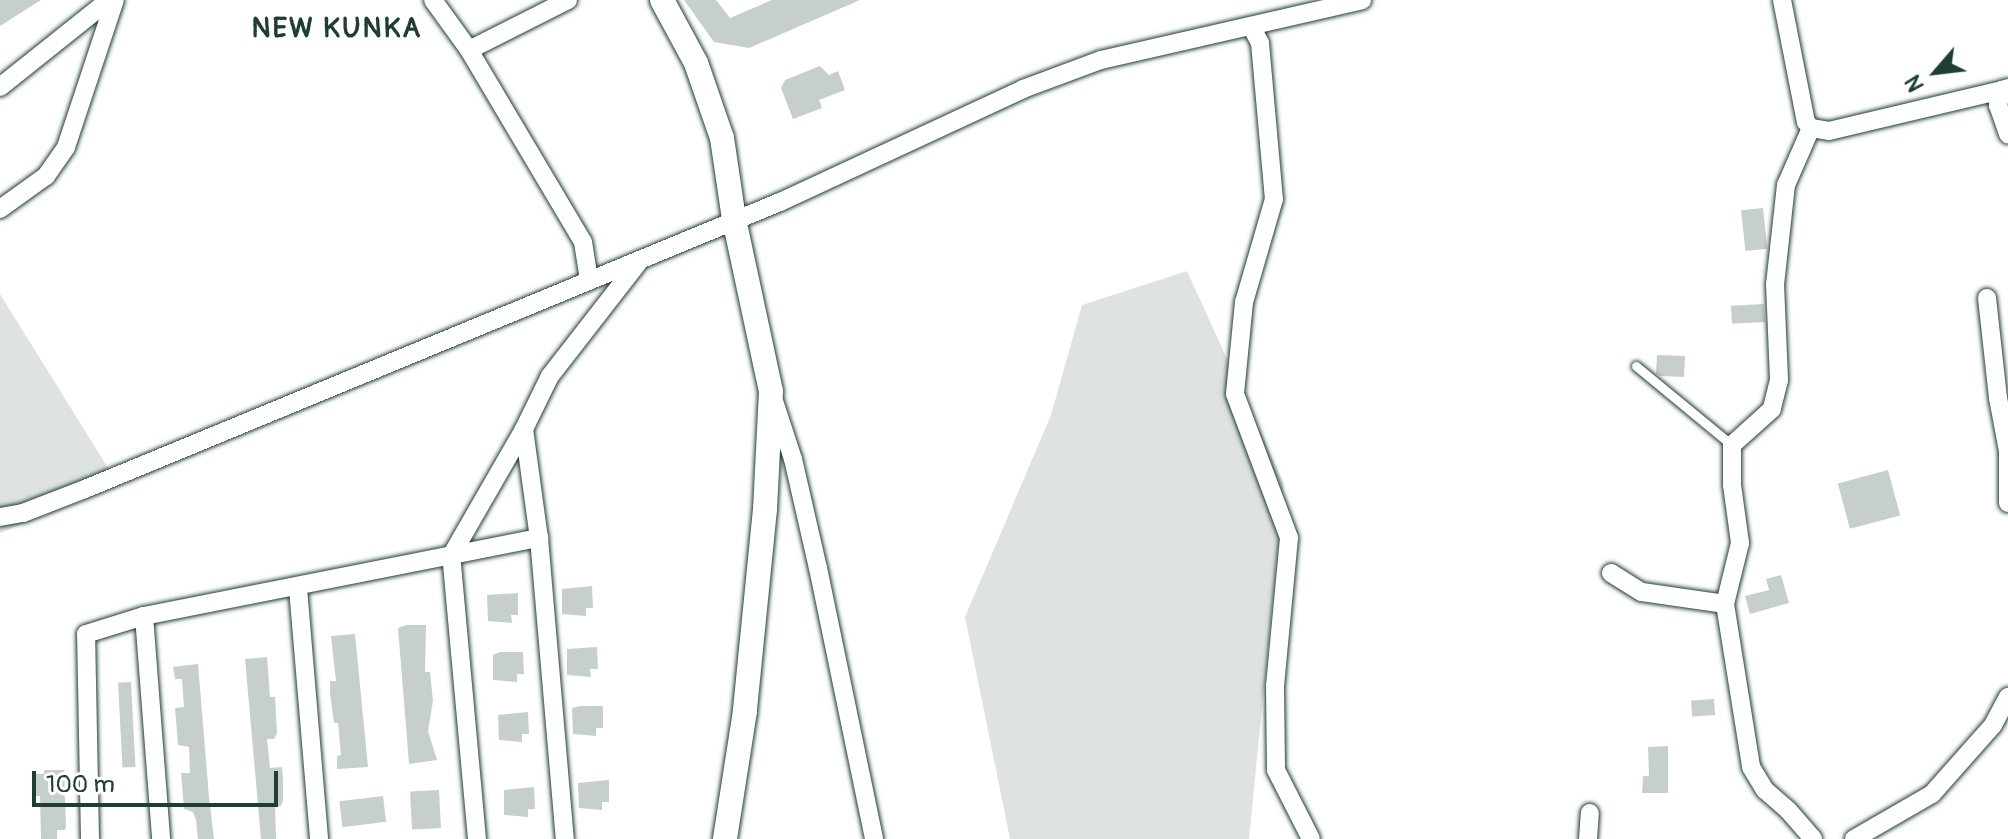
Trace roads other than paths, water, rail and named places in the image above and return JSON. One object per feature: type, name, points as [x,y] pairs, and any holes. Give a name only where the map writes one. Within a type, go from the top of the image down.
[{"type":"street","points":[[0,87],[112,0]]},
{"type":"street","points":[[0,209],[46,176],[66,147],[112,0]]},
{"type":"street","points":[[433,0],[469,50],[583,242],[589,281]]},
{"type":"street","points":[[469,50],[568,0]]},
{"type":"street","points":[[662,0],[711,100],[722,138],[734,219],[771,391],[793,459],[874,839]]},
{"type":"street","points":[[0,517],[23,513],[85,489],[640,260],[931,135],[1023,89],[1088,65],[1362,0]]},
{"type":"street","points":[[1782,0],[1806,122],[1811,128],[1829,131],[2005,89]]},
{"type":"street","points":[[1251,26],[1260,43],[1274,199],[1244,302],[1235,394],[1289,538],[1275,687],[1276,770],[1311,839]]},
{"type":"street","points":[[2005,89],[1998,105],[2008,134]]},
{"type":"street","points":[[1811,128],[1786,185],[1775,284],[1779,380],[1772,409],[1732,445],[1732,485],[1740,543],[1725,604],[1751,767],[1765,790],[1788,810],[1813,839]]},
{"type":"street","points":[[477,839],[451,556],[524,429],[550,376],[640,260]]},
{"type":"street","points":[[1987,298],[1998,398],[2008,451],[2008,499]]},
{"type":"street","points":[[725,839],[745,711],[765,509],[771,391]]},
{"type":"street","points":[[524,429],[539,538],[565,839]]},
{"type":"street","points":[[90,839],[86,634],[144,616],[539,538]]},
{"type":"street","points":[[1611,573],[1642,592],[1725,604]]},
{"type":"street","points":[[298,588],[319,839]]},
{"type":"street","points":[[144,616],[161,839]]},
{"type":"street","points":[[1854,839],[1932,794],[1993,725],[2008,697]]},
{"type":"street","points":[[1588,839],[1590,813]]},
{"type":"lane","points":[[1636,366],[1732,445]]},
{"type":"district","name":"NEW KUNKA","points":[[337,29]]}]
